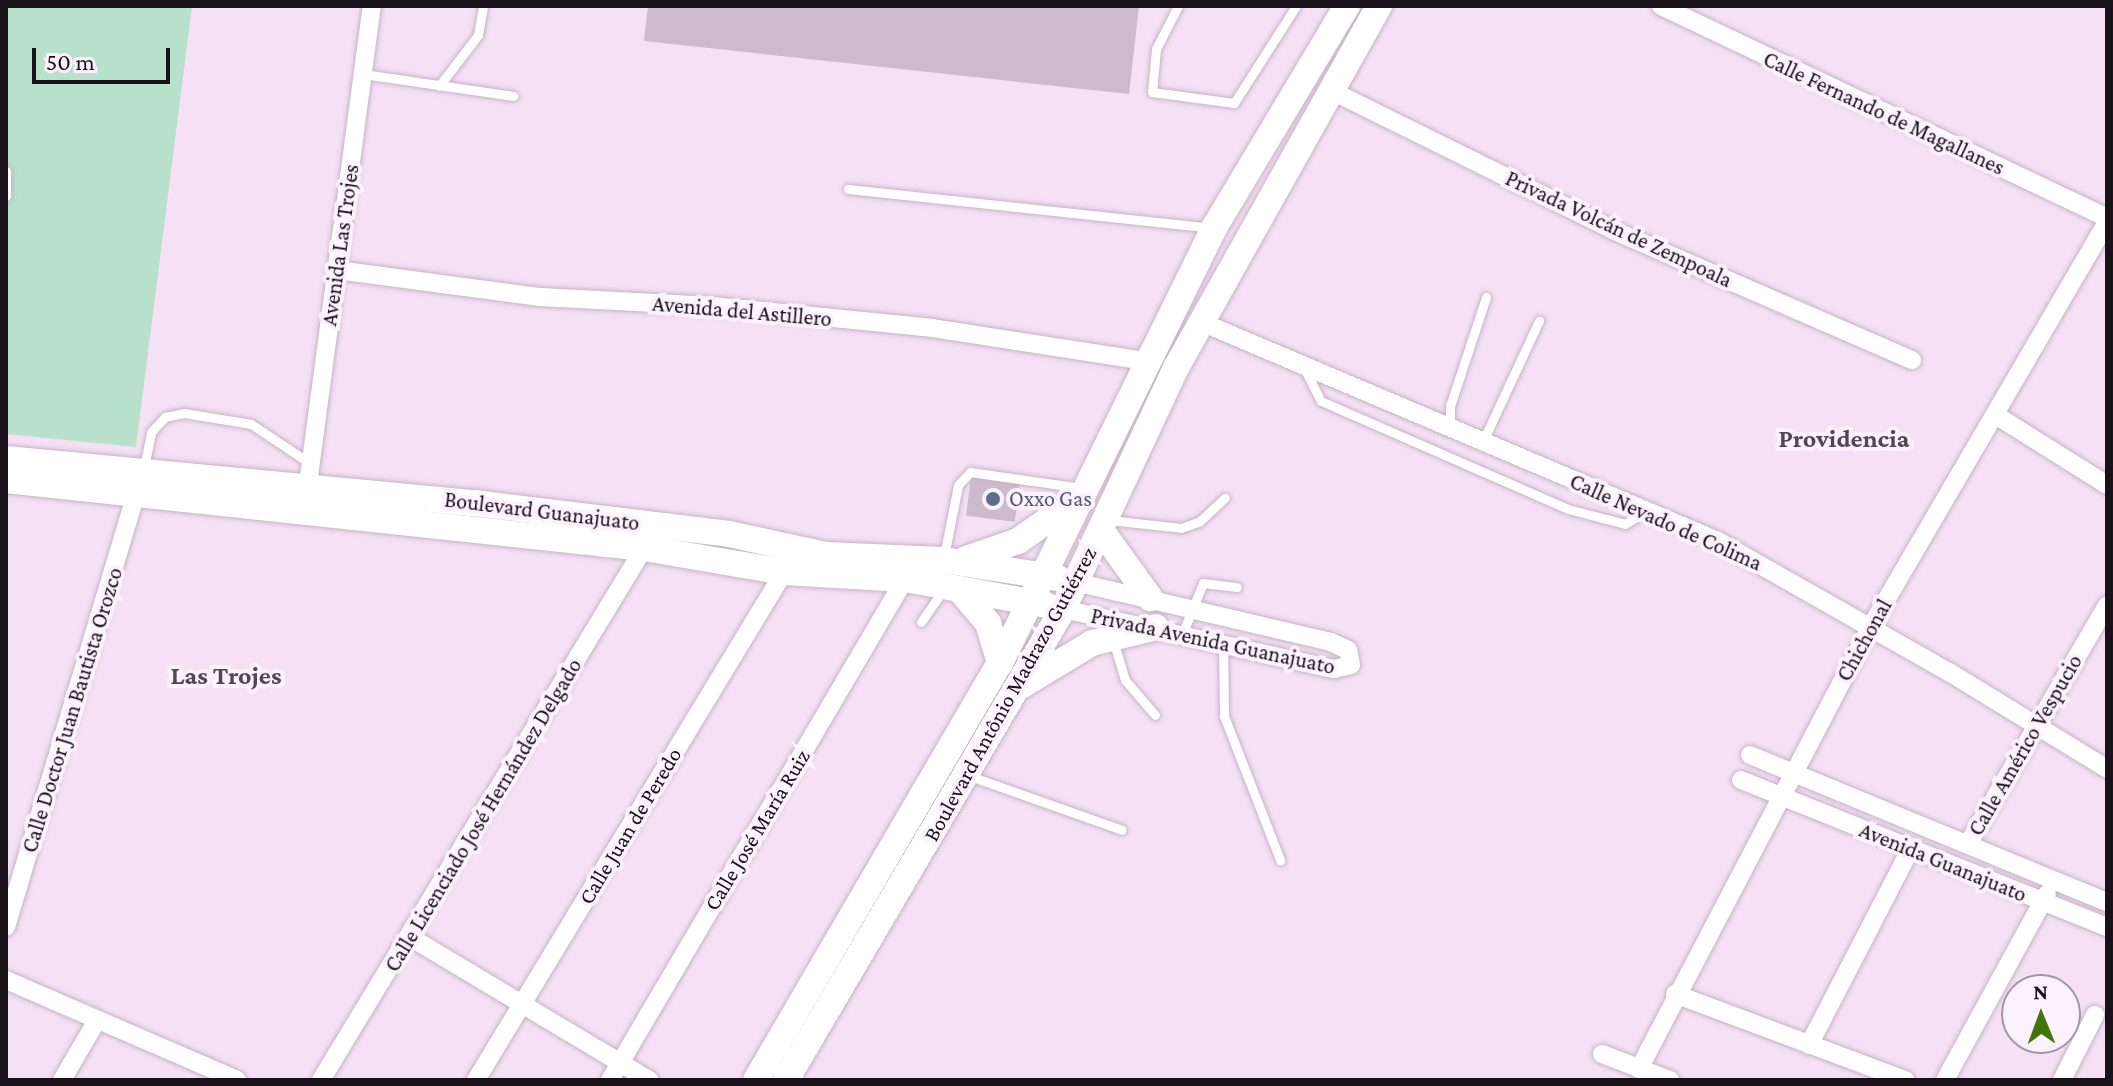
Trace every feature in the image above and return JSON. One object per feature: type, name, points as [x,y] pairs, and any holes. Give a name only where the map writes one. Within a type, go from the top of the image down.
[{"type":"street","name":"Avenida Las Trojes","points":[[308,473],[372,6]]},
{"type":"street","name":"Boulevard Antônio Madrazo Gutiérrez","points":[[756,1080],[1000,663],[1214,228],[1347,6]]},
{"type":"street","name":"Boulevard Antônio Madrazo Gutiérrez","points":[[786,1080],[1063,609],[1201,322],[1379,6]]},
{"type":"street","name":"Calle Fernando de Magallanes","points":[[1661,6],[2107,220]]},
{"type":"street","name":"Privada Volcán de Zempoala","points":[[1330,90],[1615,231],[1912,360]]},
{"type":"street","name":"Chichonal","points":[[1639,1069],[1675,994],[1871,626],[1997,416],[2107,220]]},
{"type":"street","name":"Avenida del Astillero","points":[[337,270],[540,297],[713,306],[932,328],[1146,361]]},
{"type":"street","name":"Calle Nevado de Colima","points":[[1201,322],[1449,430],[1718,541],[1871,626],[2107,769]]},
{"type":"street","points":[[1997,416],[2107,485]]},
{"type":"street","name":"Boulevard Guanajuato","points":[[6,459],[139,482],[644,548],[784,572],[905,579],[1063,609]]},
{"type":"street","name":"Boulevard Guanajuato","points":[[6,481],[139,482],[308,473],[713,532],[826,555],[949,560],[1075,582]]},
{"type":"street","name":"Calle Doctor Juan Bautista Orozco","points":[[6,927],[139,482]]},
{"type":"street","points":[[949,560],[1018,541],[1081,493]]},
{"type":"street","points":[[1104,525],[1150,598]]},
{"type":"street","name":"Calle Licenciado José Hernández Delgado","points":[[321,1080],[644,548]]},
{"type":"street","name":"Calle Juan de Peredo","points":[[476,1080],[784,572]]},
{"type":"street","name":"Calle José María Ruiz","points":[[610,1080],[905,579]]},
{"type":"street","name":"Privada Avenida Guanajuato","points":[[1063,609],[1183,632],[1334,669],[1347,669],[1352,660],[1348,650],[1331,642],[1191,606],[1075,582]]},
{"type":"street","points":[[952,588],[988,623],[1000,663]]},
{"type":"street","name":"Calle Américo Vespucio","points":[[1968,844],[2034,724],[2107,605]]},
{"type":"street","points":[[1018,688],[1078,650],[1113,637],[1156,627]]},
{"type":"street","points":[[1750,755],[1792,774]]},
{"type":"street","name":"Avenida Guanajuato","points":[[1792,774],[2107,902]]},
{"type":"street","points":[[1741,780],[1780,797]]},
{"type":"street","name":"Avenida Guanajuato","points":[[1780,797],[2107,927]]},
{"type":"street","points":[[1809,1045],[1911,848]]},
{"type":"street","points":[[1945,1080],[2053,880]]},
{"type":"street","points":[[410,937],[649,1080]]},
{"type":"street","points":[[6,980],[96,1022],[237,1080]]},
{"type":"street","points":[[1675,994],[1905,1080]]},
{"type":"street","points":[[2062,1080],[2095,1015]]},
{"type":"street","points":[[62,1080],[96,1022]]},
{"type":"street","points":[[1602,1054],[1670,1080]]},
{"type":"street","points":[[189,1080],[199,1063]]},
{"type":"lane","points":[[439,86],[478,35],[483,6]]},
{"type":"lane","points":[[1178,6],[1156,49],[1152,92],[1234,103],[1296,6]]},
{"type":"lane","points":[[363,74],[513,96]]},
{"type":"lane","points":[[6,171],[6,196]]},
{"type":"lane","points":[[848,189],[1214,228]]},
{"type":"lane","points":[[1449,430],[1450,406],[1486,297]]},
{"type":"lane","points":[[1482,443],[1539,321]]},
{"type":"lane","points":[[1304,368],[1321,401],[1568,509],[1625,524],[1647,510]]},
{"type":"lane","points":[[139,482],[151,432],[165,417],[184,413],[251,424],[308,473]]},
{"type":"lane","points":[[949,560],[958,485],[970,472],[1081,493]]},
{"type":"lane","points":[[1104,525],[1181,528],[1200,521],[1225,498]]},
{"type":"lane","points":[[1183,632],[1191,606],[1203,583],[1237,587]]},
{"type":"lane","points":[[921,622],[952,588]]},
{"type":"lane","points":[[1113,637],[1125,680],[1155,715]]},
{"type":"lane","points":[[1223,642],[1224,716],[1280,860]]},
{"type":"lane","points":[[967,775],[1122,830]]},
{"type":"green space","points":[[6,6],[192,6],[136,447],[6,434]]},
{"type":"building","points":[[648,6],[1139,6],[1129,94],[644,41]]},
{"type":"building","name":"Oxxo Gas","points":[[971,476],[1020,482],[1015,522],[966,516]]},
{"type":"place","name":"Oxxo Gas","points":[[993,499]]},
{"type":"district","name":"Providencia","points":[[1844,439]]},
{"type":"district","name":"Las Trojes","points":[[226,676]]}]
